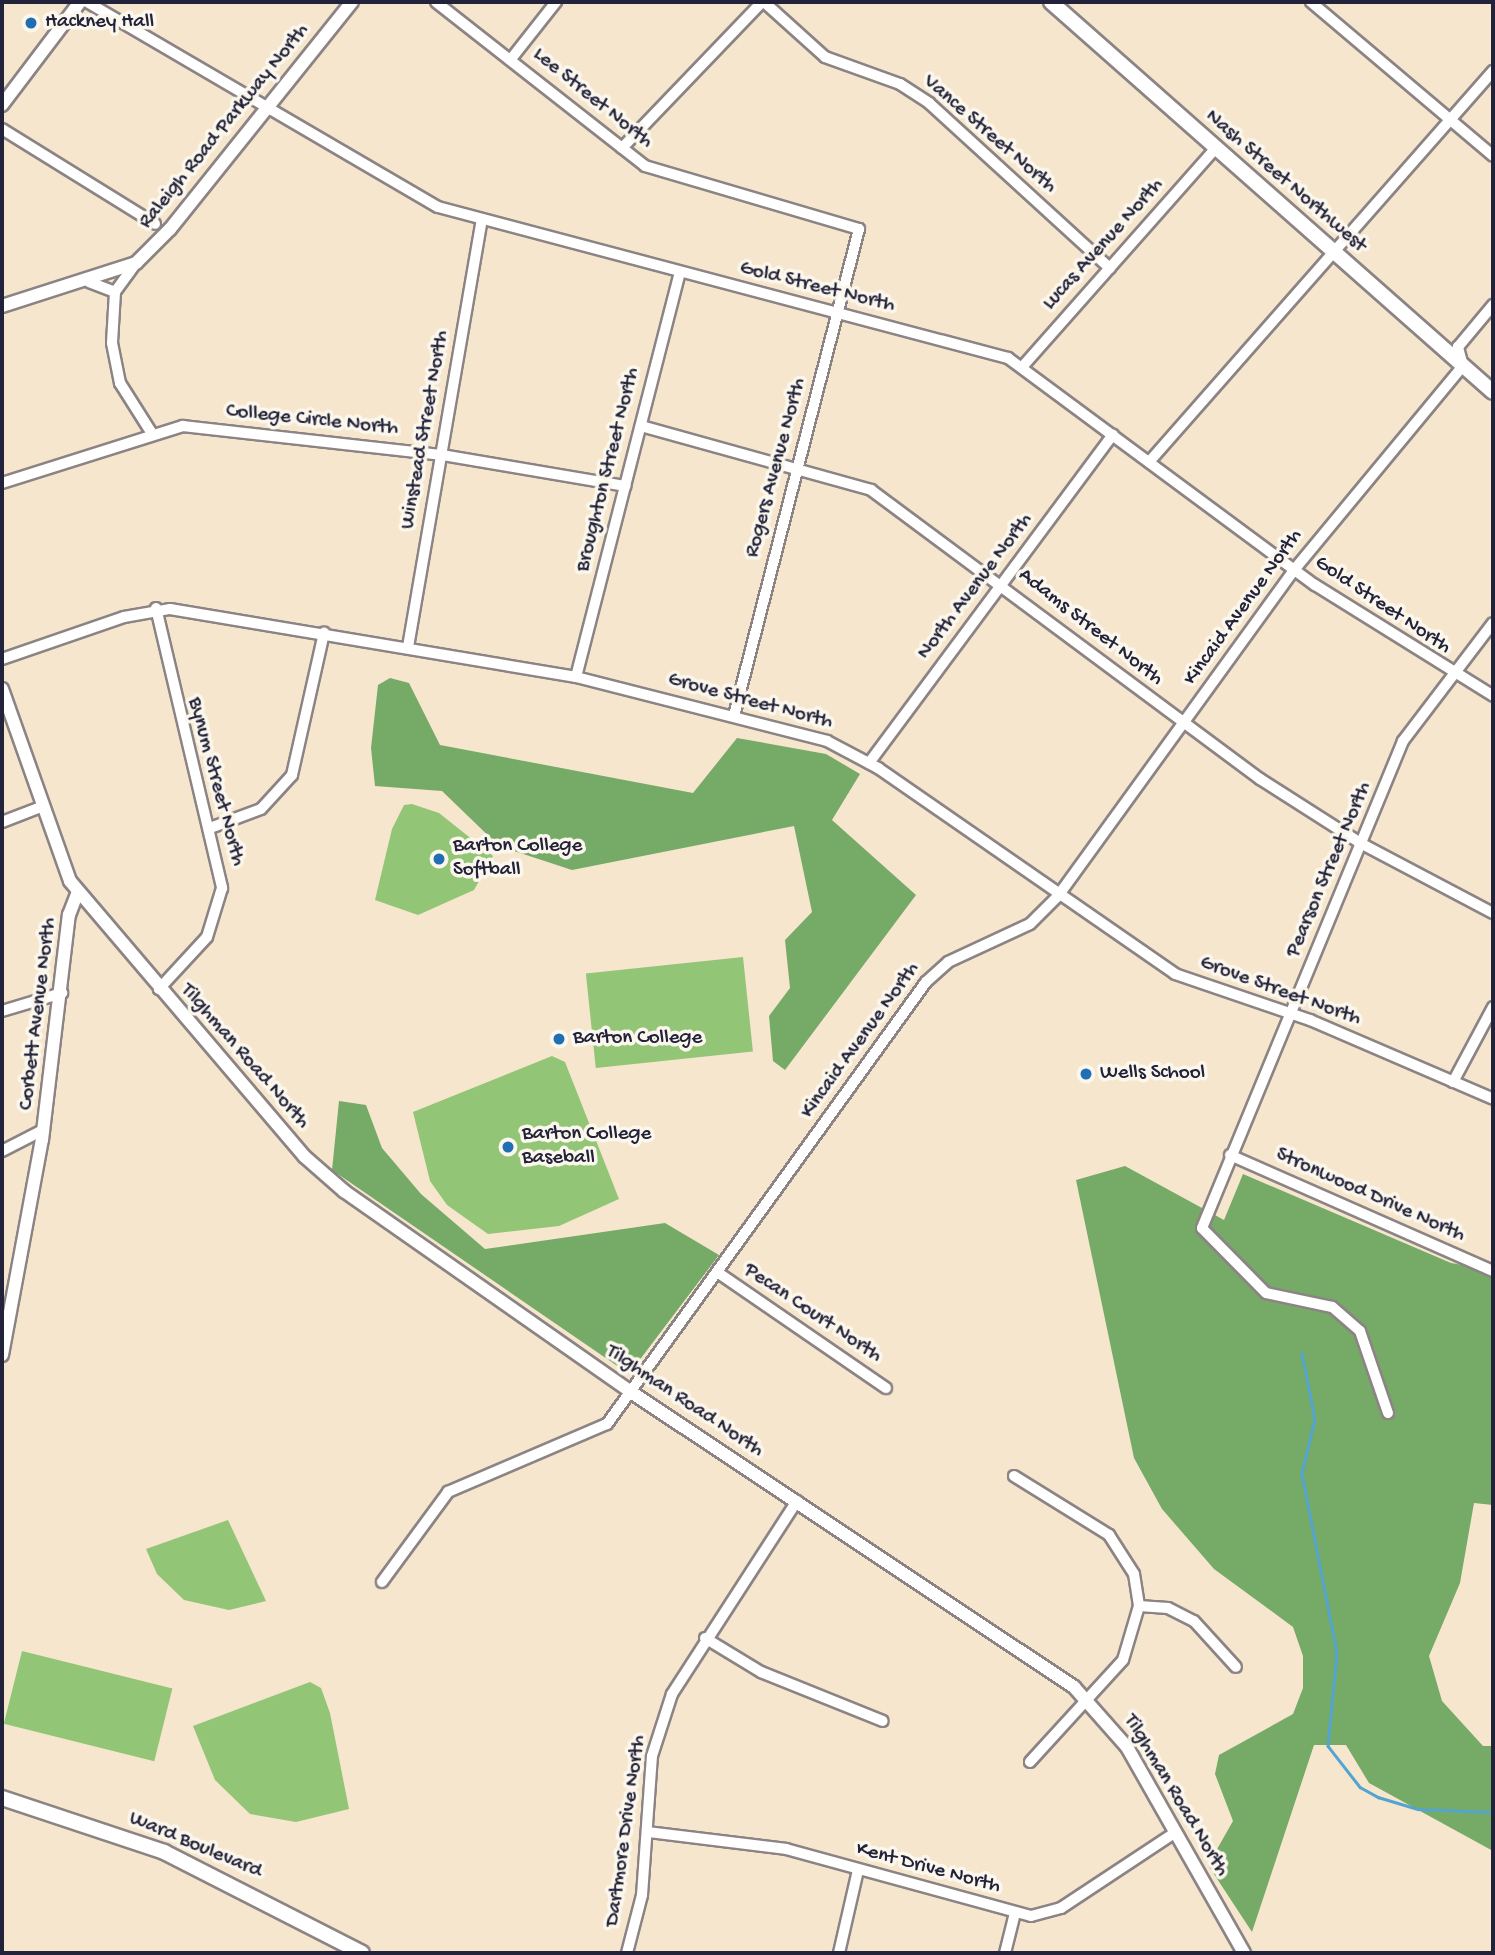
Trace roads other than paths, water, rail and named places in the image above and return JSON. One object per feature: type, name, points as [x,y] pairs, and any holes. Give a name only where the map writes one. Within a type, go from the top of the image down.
[{"type":"main road","name":"Nash Street Northwest","points":[[1051,2],[1493,393]]},
{"type":"main road","name":"Ward Boulevard","points":[[2,1798],[164,1852],[362,1953]]},
{"type":"street","points":[[2,104],[80,2]]},
{"type":"street","name":"Gold Street North","points":[[87,2],[265,111],[412,195],[482,220],[1023,366],[1294,569],[1450,674],[1493,696]]},
{"type":"street","name":"Raleigh Road Parkway North","points":[[2,306],[89,282],[136,263],[265,111],[352,2]]},
{"type":"street","name":"Lee Street North","points":[[436,2],[622,148],[675,178],[859,229]]},
{"type":"street","points":[[511,59],[556,2]]},
{"type":"street","points":[[622,148],[763,2]]},
{"type":"street","name":"Vance Street North","points":[[763,2],[825,57],[900,84],[929,103],[1110,268]]},
{"type":"street","points":[[1311,2],[1493,156]]},
{"type":"street","points":[[1149,462],[1493,71]]},
{"type":"street","points":[[2,129],[155,224]]},
{"type":"street","name":"Lucas Avenue North","points":[[1023,366],[1215,149]]},
{"type":"street","name":"Winstead Street North","points":[[408,647],[482,220]]},
{"type":"street","name":"Rogers Avenue North","points":[[734,716],[859,229]]},
{"type":"street","points":[[136,263],[115,292],[114,361],[151,432]]},
{"type":"street","name":"Broughton Street North","points":[[576,677],[680,273]]},
{"type":"street","points":[[89,282],[115,292]]},
{"type":"street","points":[[1462,366],[1458,347],[1493,305]]},
{"type":"street","name":"Kincaid Avenue North","points":[[382,1581],[448,1492],[599,1430],[631,1391],[938,969],[1030,924],[1058,896],[1294,569],[1462,366]]},
{"type":"street","name":"College Circle North","points":[[2,482],[151,432],[183,426],[442,455],[625,486]]},
{"type":"street","name":"Adams Street North","points":[[641,426],[871,490],[1003,584],[1183,723],[1362,844],[1493,913]]},
{"type":"street","name":"North Avenue North","points":[[869,762],[1113,435]]},
{"type":"street","name":"Grove Street North","points":[[2,659],[156,608],[324,633],[576,677],[827,741],[869,762],[1058,896],[1180,976],[1291,1013],[1493,1100]]},
{"type":"street","name":"Bynum Street North","points":[[156,608],[169,684],[221,869],[220,907],[198,950],[159,989]]},
{"type":"street","name":"Pearson Street North","points":[[1388,1413],[1360,1331],[1332,1307],[1266,1293],[1202,1228],[1230,1155],[1410,728],[1450,674],[1493,623]]},
{"type":"street","points":[[210,828],[261,810],[292,775],[324,633]]},
{"type":"street","name":"Corbett Avenue North","points":[[2,690],[41,807],[78,892],[69,915],[62,993],[43,1129],[2,1355]]},
{"type":"street","points":[[2,822],[41,807]]},
{"type":"street","name":"Tilghman Road North","points":[[78,892],[159,989],[329,1180],[631,1391],[1088,1700],[1127,1747],[1244,1953]]},
{"type":"street","points":[[2,1010],[62,993]]},
{"type":"street","points":[[1453,1082],[1493,1007]]},
{"type":"street","points":[[2,1151],[43,1129]]},
{"type":"street","name":"Stronwood Drive North","points":[[1230,1155],[1493,1271]]},
{"type":"street","name":"Pecan Court North","points":[[717,1272],[886,1388]]},
{"type":"street","points":[[1014,1476],[1109,1535],[1134,1574],[1139,1606],[1130,1648],[1088,1700],[1030,1762]]},
{"type":"street","name":"Dartmore Drive North","points":[[627,1953],[642,1895],[652,1756],[661,1725],[705,1638],[797,1501]]},
{"type":"street","points":[[1139,1606],[1168,1608],[1194,1621],[1236,1667]]},
{"type":"street","points":[[705,1638],[761,1672],[883,1721]]},
{"type":"street","name":"Kent Drive North","points":[[648,1832],[786,1849],[1015,1913],[1038,1916],[1061,1908],[1176,1832]]},
{"type":"street","points":[[839,1953],[858,1870]]},
{"type":"street","points":[[1005,1953],[1015,1913]]},
{"type":"waterway","points":[[1302,1353],[1315,1419],[1302,1474],[1337,1653],[1328,1746],[1360,1787],[1378,1797],[1418,1809],[1493,1812]]},
{"type":"place","name":"Hackney Hall","points":[[31,23]]},
{"type":"place","name":"Barton College Softball","points":[[439,859]]},
{"type":"place","name":"Barton College","points":[[559,1039]]},
{"type":"place","name":"Wells School","points":[[1086,1074]]},
{"type":"place","name":"Barton College Baseball","points":[[508,1147]]}]
